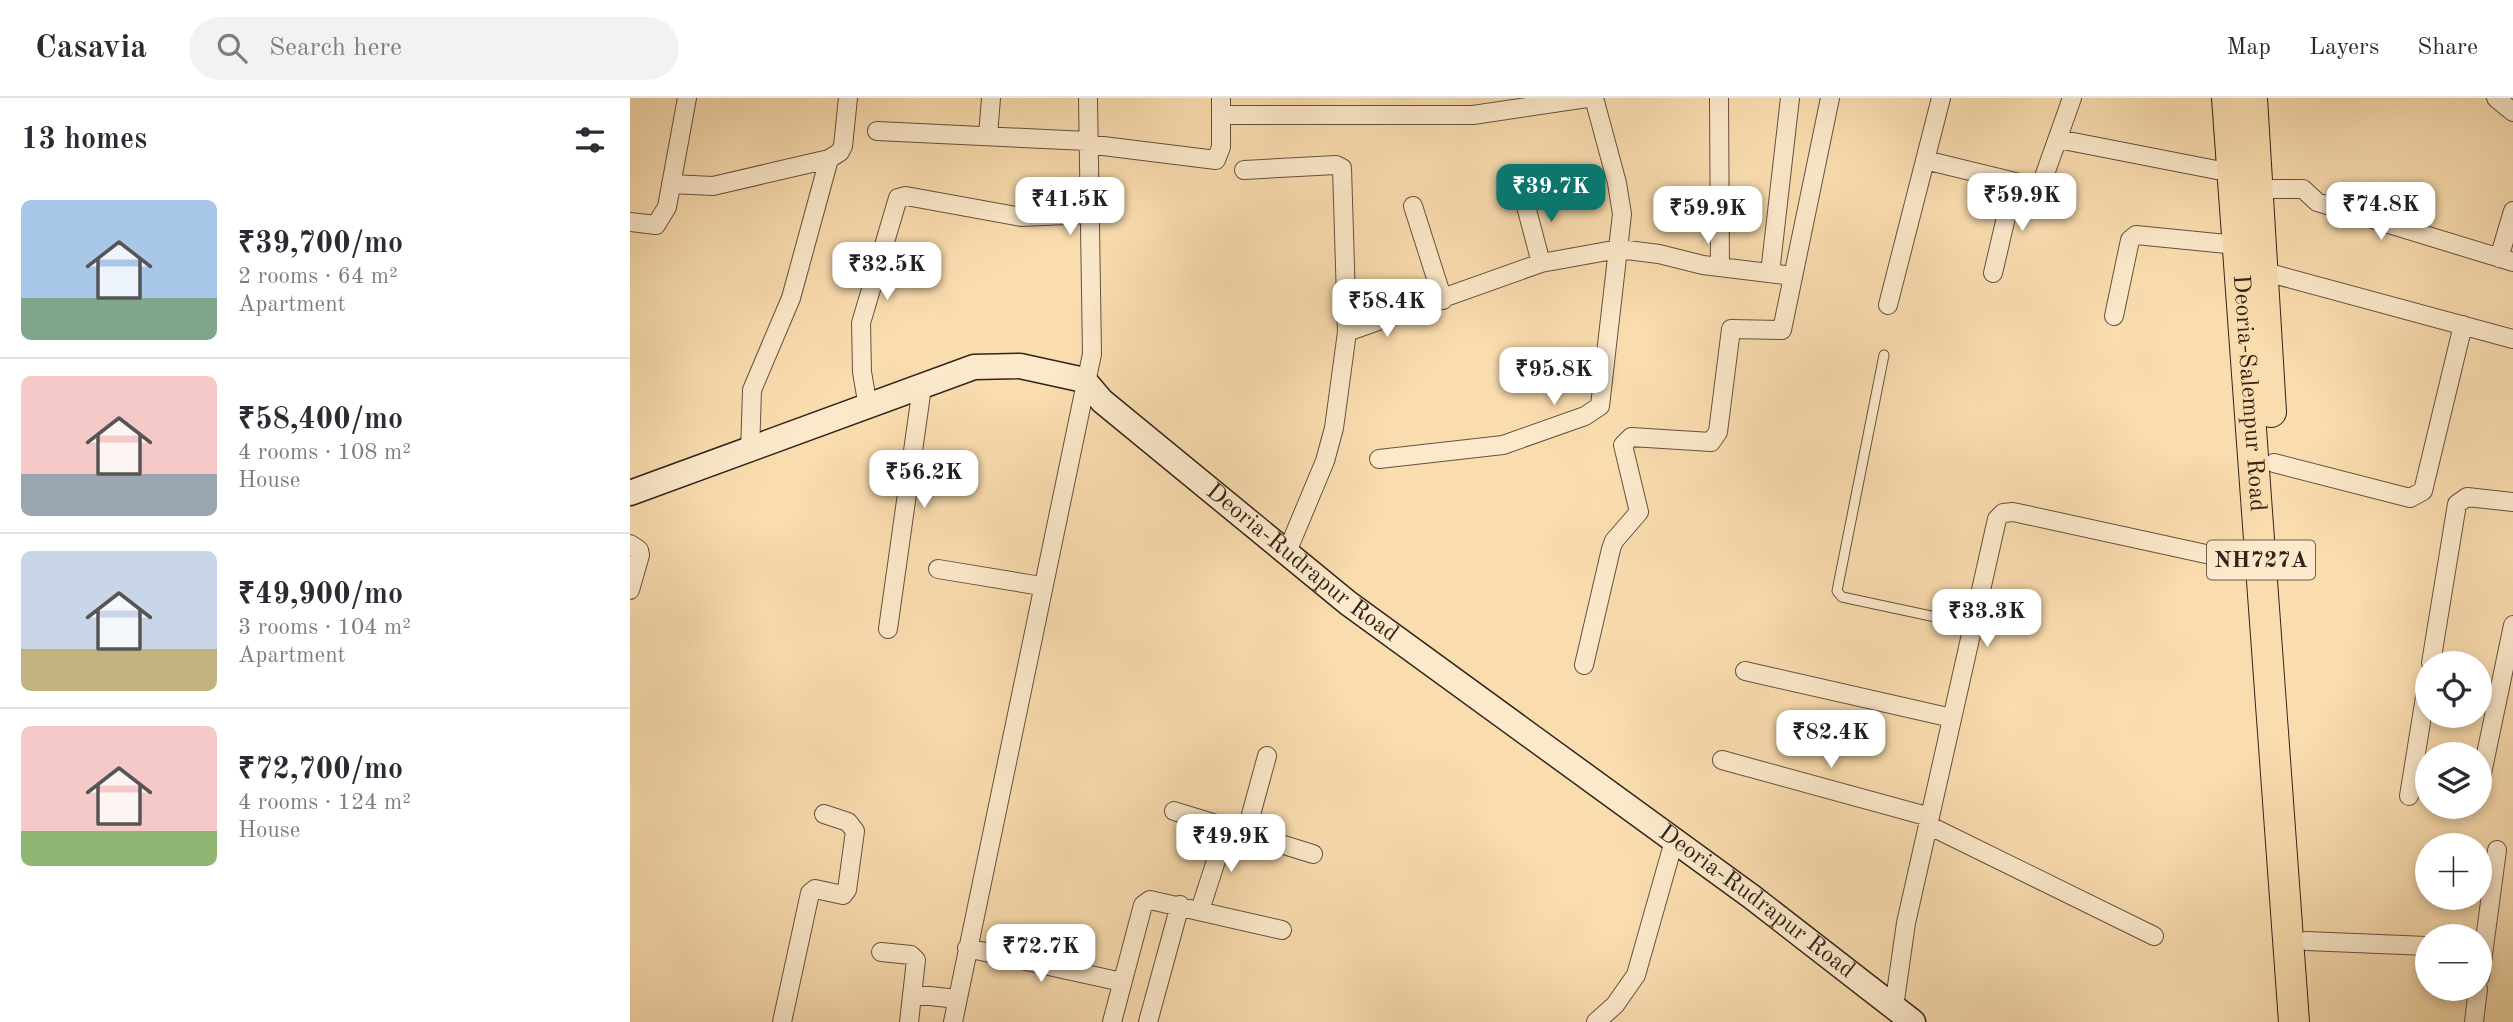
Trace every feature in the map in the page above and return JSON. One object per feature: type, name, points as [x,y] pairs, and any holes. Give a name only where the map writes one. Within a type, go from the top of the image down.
[{"type":"highway","name":"Deoria-Salempur Road","points":[[2227,98],[2262,271],[2312,1022]]},
{"type":"highway","name":"Deoria-Salempur Road","points":[[2252,98],[2238,245],[2294,1022]]},
{"type":"main road","points":[[630,493],[750,452],[974,367],[1020,366],[1084,380]]},
{"type":"main road","name":"Deoria-Rudrapur Road","points":[[1084,380],[1102,401],[1348,603],[1674,841],[1903,1015]]},
{"type":"street","points":[[630,222],[656,225],[667,207],[687,98]]},
{"type":"street","points":[[671,184],[713,186],[829,159],[840,152],[843,146],[848,98]]},
{"type":"street","points":[[988,136],[991,98]]},
{"type":"street","points":[[953,1022],[1041,586],[1084,380],[1092,354],[1088,98]]},
{"type":"street","points":[[877,131],[1087,143],[1216,160],[1221,147],[1221,106],[1473,115],[1587,98]]},
{"type":"street","points":[[1379,458],[1503,445],[1585,416],[1600,406],[1619,249],[1622,201],[1594,98]]},
{"type":"street","points":[[1719,98],[1720,267]]},
{"type":"street","points":[[1770,274],[1790,98]]},
{"type":"street","points":[[1584,665],[1611,549],[1639,512],[1623,444],[1625,439],[1631,437],[1711,442],[1718,432],[1731,329],[1782,330],[1830,98]]},
{"type":"street","points":[[1888,305],[1941,98]]},
{"type":"street","points":[[1925,160],[2040,188],[2072,98]]},
{"type":"street","points":[[2496,98],[2513,112]]},
{"type":"street","points":[[2058,139],[2245,181],[2303,189],[2317,202],[2506,260],[2513,211]]},
{"type":"street","points":[[750,452],[752,390],[791,298],[829,159]]},
{"type":"street","points":[[1244,170],[1336,165],[1342,168],[1347,332],[1334,428],[1325,461],[1287,552]]},
{"type":"street","points":[[1993,273],[2014,183]]},
{"type":"street","points":[[1523,195],[1541,263]]},
{"type":"street","points":[[868,407],[862,372],[860,323],[898,198],[906,196],[1021,217],[1088,214]]},
{"type":"street","points":[[1413,206],[1443,300]]},
{"type":"street","points":[[2114,316],[2130,240],[2136,234],[2238,245]]},
{"type":"street","points":[[1347,332],[1541,263],[1619,249],[1720,267],[1793,276]]},
{"type":"street","points":[[2262,271],[2513,339]]},
{"type":"street","points":[[2274,463],[2410,498],[2416,497],[2423,491],[2463,325]]},
{"type":"street","points":[[888,629],[922,387]]},
{"type":"street","points":[[2433,651],[2457,504],[2467,497],[2513,502]]},
{"type":"street","points":[[1903,1015],[1906,923],[1997,519],[2003,513],[2012,512],[2261,566]]},
{"type":"street","points":[[630,544],[639,550],[640,555],[630,590]]},
{"type":"street","points":[[938,569],[1041,586]]},
{"type":"street","points":[[2489,742],[2513,625]]},
{"type":"street","points":[[1745,671],[1952,718]]},
{"type":"street","points":[[2409,796],[2420,728]]},
{"type":"street","points":[[1246,833],[1267,756]]},
{"type":"street","points":[[1722,760],[1929,821],[2154,936]]},
{"type":"street","points":[[1174,811],[1313,854]]},
{"type":"street","points":[[782,1022],[810,893],[815,889],[843,895],[847,890],[855,831],[848,822],[824,814]]},
{"type":"street","points":[[1200,910],[1227,827]]},
{"type":"street","points":[[1596,1022],[1615,1005],[1636,975],[1674,841]]},
{"type":"street","points":[[2486,924],[2497,850]]},
{"type":"street","points":[[1112,1022],[1143,905],[1150,900],[1282,930]]},
{"type":"street","points":[[1148,1022],[1180,905]]},
{"type":"street","points":[[2306,940],[2415,945]]},
{"type":"street","points":[[967,948],[1122,982]]},
{"type":"street","points":[[881,953],[915,957],[909,1022]]},
{"type":"street","points":[[912,994],[957,999]]},
{"type":"street","points":[[2474,1022],[2477,1001]]},
{"type":"lane","points":[[1884,355],[1838,591],[1842,597],[1973,625]]}]
